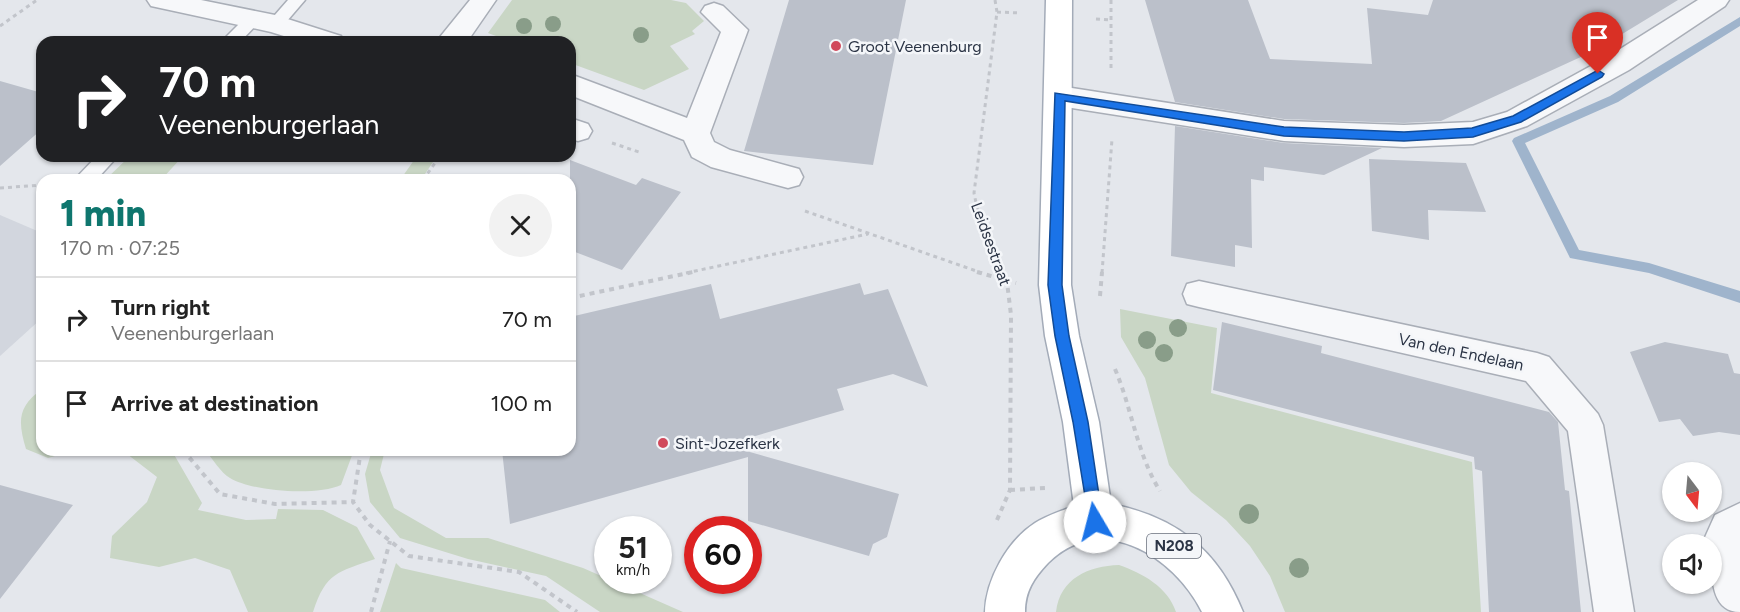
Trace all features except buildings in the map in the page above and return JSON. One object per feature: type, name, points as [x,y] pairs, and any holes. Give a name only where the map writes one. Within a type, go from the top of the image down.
[{"type":"main road","points":[[1059,0],[1055,285],[1062,336],[1081,422],[1095,522]]},
{"type":"main road","name":"N208","points":[[1005,612],[1014,573],[1034,546],[1062,529],[1095,522],[1123,523],[1151,532],[1177,548],[1198,568],[1216,594],[1223,612]]},
{"type":"street","points":[[160,0],[264,22],[312,36]]},
{"type":"street","points":[[458,36],[483,0]]},
{"type":"street","points":[[1059,96],[1284,131],[1404,136],[1473,133],[1517,119],[1619,63],[1716,0]]},
{"type":"street","points":[[714,12],[735,30],[696,133],[702,149],[721,159],[788,177]]},
{"type":"street","points":[[576,86],[696,133]]},
{"type":"street","name":"Van den Endelaan","points":[[1199,294],[1537,368],[1585,425],[1614,612]]},
{"type":"street","points":[[1740,521],[1728,529],[1721,546],[1724,568],[1740,595]]},
{"type":"lane","points":[[240,36],[297,0]]},
{"type":"lane","points":[[90,174],[103,162]]},
{"type":"path","points":[[0,26],[37,0]]},
{"type":"path","name":"Leidsestraat","points":[[995,0],[997,12],[974,193],[975,208],[981,227],[1007,282],[1011,315],[1010,490]]},
{"type":"path","points":[[1101,307],[1112,143],[1111,0]]},
{"type":"path","points":[[0,188],[36,185]]},
{"type":"path","points":[[576,297],[869,233]]},
{"type":"path","points":[[1110,358],[1128,400],[1146,468],[1156,486]]},
{"type":"path","points":[[188,456],[220,494],[275,504],[353,502]]},
{"type":"path","points":[[360,456],[353,502],[370,525],[409,556],[519,572],[577,612]]},
{"type":"path","points":[[371,612],[390,541]]},
{"type":"shaded area","points":[[0,215],[36,230],[36,323],[0,356]]},
{"type":"green space","points":[[512,0],[671,0],[686,3],[704,21],[692,31],[695,34],[670,46],[689,69],[644,90],[576,65],[576,36],[496,36],[488,33]]},
{"type":"green space","points":[[124,162],[178,162],[166,174],[111,174]]},
{"type":"green space","points":[[413,162],[433,162],[425,174],[404,174]]},
{"type":"green space","points":[[1120,309],[1217,328],[1211,393],[1472,462],[1481,612],[1285,612],[1270,576],[1250,546],[1226,520],[1191,492],[1169,465],[1145,378],[1121,337]]},
{"type":"green space","points":[[36,394],[36,453],[26,449],[21,423],[24,409]]},
{"type":"green space","points":[[130,456],[175,456],[202,503],[198,510],[246,520],[276,519],[278,509],[323,510],[357,527],[375,559],[335,575],[323,589],[313,612],[248,612],[230,570],[195,558],[159,567],[110,558],[112,536],[147,502],[157,477]]},
{"type":"green space","points":[[210,456],[352,456],[341,485],[317,491],[285,491],[254,487],[240,483],[223,473]]},
{"type":"green space","points":[[370,456],[384,456],[380,470],[394,508],[446,538],[488,538],[594,573],[594,594],[642,594],[683,612],[600,612],[546,576],[468,559],[400,538],[370,502],[365,474]]},
{"type":"green space","points":[[396,563],[401,568],[545,600],[560,612],[380,612]]},
{"type":"green space","points":[[1119,565],[1136,572],[1161,588],[1176,612],[1056,612],[1063,590],[1078,576],[1097,568]]},
{"type":"waterway","points":[[1740,21],[1614,99],[1518,141],[1575,254],[1649,268],[1740,297]]},
{"type":"place","name":"Groot Veenenburg","points":[[836,46]]},
{"type":"place","name":"Sint-Jozefkerk","points":[[663,443]]},
{"type":"route","points":[[1095,522],[1081,422],[1062,336],[1055,285],[1059,96],[1284,131],[1404,136],[1473,133],[1517,119],[1598,74]]}]
